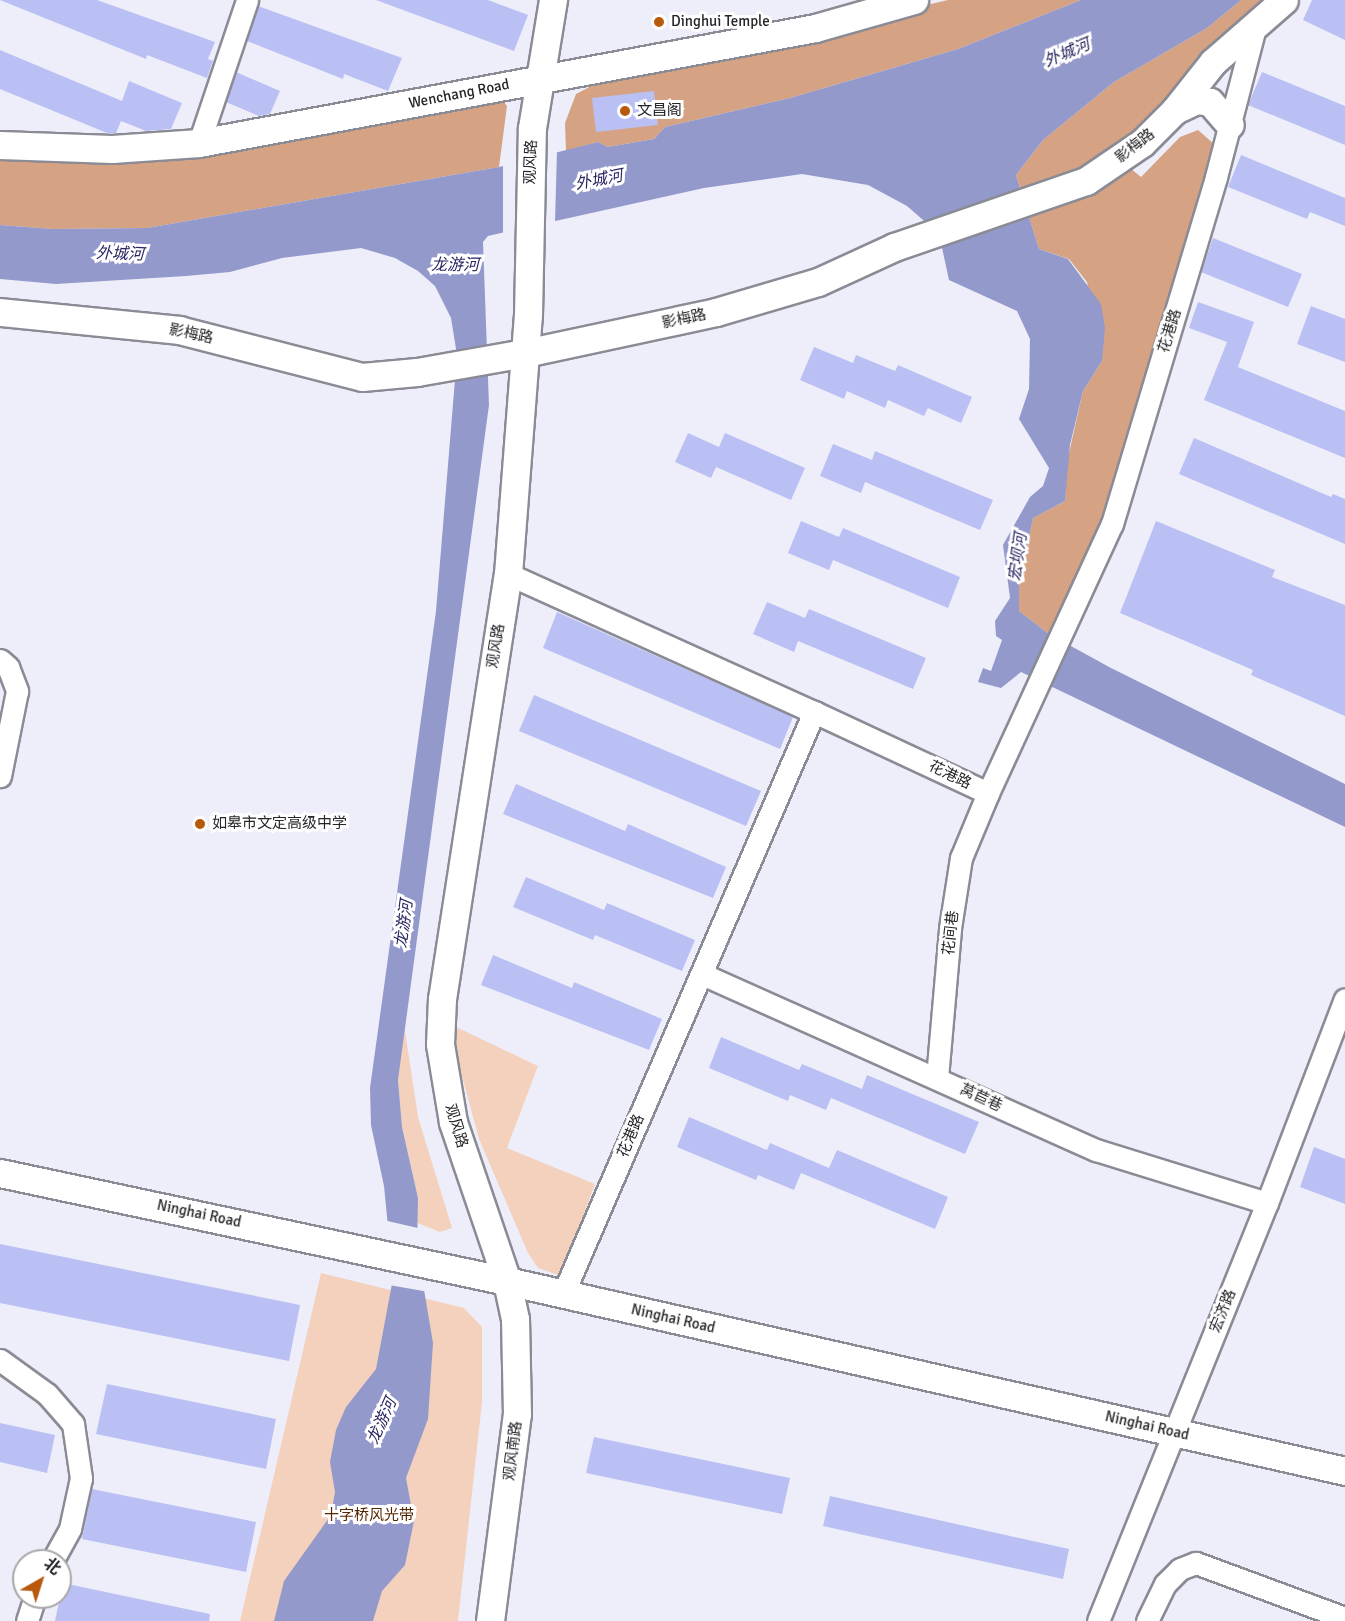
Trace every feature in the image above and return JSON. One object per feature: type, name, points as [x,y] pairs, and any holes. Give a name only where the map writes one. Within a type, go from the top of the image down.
[{"type":"street","points":[[199,143],[247,0]]},
{"type":"street","name":"观风路","points":[[507,1281],[453,1122],[440,1044],[445,978],[508,574],[525,353],[532,128],[538,79],[553,0]]},
{"type":"street","name":"Wenchang Road","points":[[0,144],[112,149],[199,143],[815,28],[914,0]]},
{"type":"street","name":"影梅路","points":[[0,312],[179,330],[362,377],[417,372],[525,353],[716,312],[818,282],[894,247],[1086,181],[1130,153],[1175,110],[1213,62],[1284,0]]},
{"type":"street","name":"花港路","points":[[563,1294],[814,712],[988,793],[1040,685],[1112,525],[1230,125],[1255,27]]},
{"type":"street","points":[[1175,110],[1196,100],[1209,102],[1230,125]]},
{"type":"street","points":[[508,574],[814,712]]},
{"type":"street","points":[[0,660],[8,668],[17,691],[0,776]]},
{"type":"street","name":"花间巷","points":[[937,1078],[950,928],[961,858],[988,793]]},
{"type":"street","name":"莴苣巷","points":[[702,974],[1096,1150],[1267,1203]]},
{"type":"street","name":"宏济路","points":[[1098,1621],[1267,1203],[1345,999]]},
{"type":"street","name":"Ninghai Road","points":[[0,1173],[507,1281],[1345,1471]]},
{"type":"street","name":"观风南路","points":[[490,1621],[518,1414],[516,1330],[507,1281]]},
{"type":"street","points":[[0,1360],[47,1394],[73,1425],[81,1478],[69,1529],[58,1549]]},
{"type":"street","points":[[1147,1621],[1165,1584],[1180,1569],[1196,1563],[1345,1618]]},
{"type":"green space","points":[[404,1024],[418,1117],[452,1228],[440,1232],[415,1222],[418,1198],[402,1127],[398,1080]]},
{"type":"green space","points":[[456,1027],[538,1066],[507,1148],[595,1184],[561,1276],[538,1268],[528,1253],[479,1139],[455,1050]]},
{"type":"green space","name":"十字桥风光带","points":[[321,1273],[464,1308],[482,1327],[482,1402],[458,1621],[240,1621]]},
{"type":"shaded area","points":[[948,0],[1081,0],[958,49],[790,98],[665,127],[654,139],[608,147],[598,142],[566,151],[565,123],[576,94],[603,80]]},
{"type":"shaded area","points":[[1241,0],[1265,0],[1112,153],[1141,177],[1180,137],[1198,130],[1214,144],[1206,188],[1100,529],[1049,634],[1019,611],[1019,585],[1033,518],[1065,501],[1067,462],[1083,391],[1102,361],[1087,282],[1069,259],[1039,249],[1016,175],[1043,140],[1114,82],[1207,28]]},
{"type":"shaded area","points":[[497,93],[507,106],[499,167],[147,228],[53,229],[0,225],[0,151],[180,156]]},
{"type":"water","points":[[1081,0],[1241,0],[1207,28],[1114,82],[1043,140],[1016,175],[1039,249],[1068,259],[1101,304],[1105,328],[1102,361],[1083,391],[1070,445],[1065,501],[1033,518],[1019,585],[1019,611],[1049,634],[1111,668],[1345,784],[1345,827],[1021,672],[1001,688],[978,682],[983,668],[991,671],[1002,640],[996,636],[995,621],[1010,598],[1003,545],[1030,497],[1043,486],[1049,468],[1019,419],[1029,389],[1030,339],[1017,311],[949,280],[939,234],[907,206],[868,185],[802,174],[704,188],[488,236],[483,242],[489,405],[398,1080],[402,1127],[418,1198],[417,1248],[433,1343],[428,1419],[406,1478],[414,1521],[405,1565],[382,1591],[373,1621],[274,1621],[284,1581],[331,1515],[335,1492],[330,1462],[336,1430],[346,1407],[376,1369],[393,1278],[384,1186],[371,1125],[370,1088],[436,611],[457,355],[451,318],[435,286],[418,271],[395,258],[361,248],[282,258],[230,272],[186,276],[56,284],[0,279],[0,225],[53,229],[147,228],[499,167],[598,142],[608,147],[654,139],[665,127],[790,98],[958,49]]},
{"type":"pier","points":[[557,150],[555,223],[503,234],[503,163]]},
{"type":"pier","points":[[383,1220],[418,1228],[429,1292],[389,1285]]},
{"type":"building","points":[[0,0],[97,0],[215,42],[208,59],[213,61],[207,78],[147,55],[146,59]]},
{"type":"building","points":[[376,0],[488,0],[528,15],[514,51]]},
{"type":"building","points":[[1312,0],[1345,0],[1345,40],[1303,20]]},
{"type":"building","points":[[258,6],[402,58],[388,91],[344,74],[343,79],[247,41]]},
{"type":"building","points":[[0,50],[122,101],[129,81],[182,103],[171,129],[146,131],[121,121],[116,133],[107,133],[0,89]]},
{"type":"building","points":[[236,72],[280,91],[270,114],[259,116],[226,102]]},
{"type":"building","points":[[1262,72],[1345,106],[1345,145],[1248,105]]},
{"type":"building","name":"文昌阁","points":[[654,91],[658,125],[596,132],[592,98]]},
{"type":"building","points":[[1241,155],[1345,198],[1345,226],[1310,212],[1307,219],[1228,187]]},
{"type":"building","points":[[1213,238],[1302,274],[1288,307],[1201,272]]},
{"type":"building","points":[[1198,302],[1254,322],[1238,367],[1345,411],[1345,458],[1204,400],[1227,342],[1189,328]]},
{"type":"building","points":[[1311,306],[1345,319],[1345,362],[1297,344]]},
{"type":"building","points":[[814,347],[853,363],[856,355],[895,371],[898,365],[972,397],[961,423],[928,408],[924,416],[888,400],[885,408],[847,391],[844,399],[800,380]]},
{"type":"building","points":[[688,433],[719,447],[725,433],[805,468],[791,500],[716,467],[711,478],[675,462]]},
{"type":"building","points":[[1194,438],[1331,497],[1333,494],[1345,499],[1345,544],[1179,474]]},
{"type":"building","points":[[833,444],[872,460],[875,451],[993,500],[980,530],[865,482],[861,493],[820,476]]},
{"type":"building","points":[[801,521],[839,537],[843,528],[960,577],[948,608],[833,560],[829,570],[788,553]]},
{"type":"building","points":[[1156,521],[1275,570],[1272,577],[1345,605],[1345,716],[1251,675],[1253,670],[1120,613]]},
{"type":"building","points":[[767,602],[805,618],[809,609],[926,658],[913,689],[798,641],[794,652],[753,634]]},
{"type":"building","points":[[557,612],[793,717],[780,749],[543,648]]},
{"type":"building","points":[[534,695],[761,791],[746,826],[519,731]]},
{"type":"building","points":[[516,784],[625,831],[628,824],[726,867],[713,898],[503,814]]},
{"type":"building","points":[[526,877],[604,910],[607,903],[695,940],[682,971],[595,935],[593,940],[513,907]]},
{"type":"building","points":[[493,955],[572,988],[574,982],[662,1019],[649,1050],[481,985]]},
{"type":"building","points":[[721,1037],[799,1070],[802,1064],[862,1089],[867,1075],[979,1122],[965,1154],[831,1098],[826,1110],[790,1095],[788,1101],[709,1068]]},
{"type":"building","points":[[689,1117],[767,1150],[770,1143],[829,1168],[837,1150],[948,1197],[935,1229],[801,1173],[794,1190],[758,1175],[756,1180],[677,1147]]},
{"type":"building","points":[[1314,1147],[1345,1159],[1345,1204],[1300,1187]]},
{"type":"building","points":[[0,1244],[300,1305],[289,1361],[0,1303]]},
{"type":"building","points":[[107,1384],[276,1419],[266,1469],[96,1434]]},
{"type":"building","points":[[0,1423],[55,1435],[47,1473],[0,1462]]},
{"type":"building","points":[[594,1437],[790,1478],[782,1514],[586,1473]]},
{"type":"building","points":[[92,1489],[256,1522],[246,1572],[82,1539]]},
{"type":"building","points":[[830,1496],[1069,1549],[1063,1579],[823,1526]]},
{"type":"building","points":[[72,1585],[210,1614],[209,1621],[55,1621],[58,1609],[72,1609]]},
{"type":"place","name":"Dinghui Temple","points":[[659,22]]},
{"type":"place","name":"文昌阁","points":[[625,111]]},
{"type":"place","name":"如皋市文定高级中学","points":[[200,824]]},
{"type":"water label","name":"外城河","points":[[1067,53]]},
{"type":"water label","name":"外城河","points":[[599,180]]},
{"type":"water label","name":"外城河","points":[[120,254]]},
{"type":"water label","name":"龙游河","points":[[455,265]]},
{"type":"water label","name":"宏坝河","points":[[1018,557]]},
{"type":"water label","name":"龙游河","points":[[404,924]]},
{"type":"water label","name":"龙游河","points":[[382,1421]]}]
